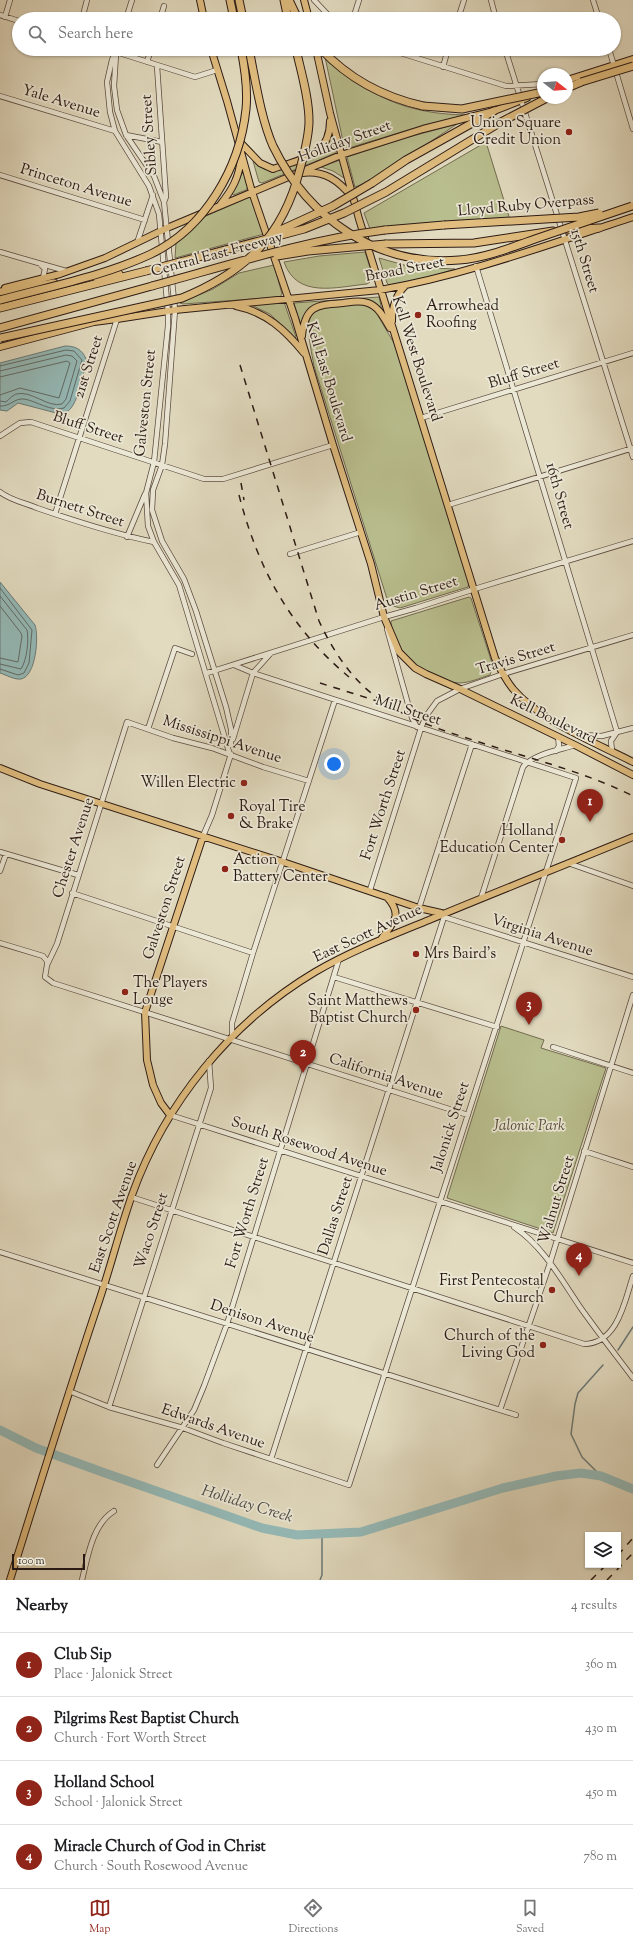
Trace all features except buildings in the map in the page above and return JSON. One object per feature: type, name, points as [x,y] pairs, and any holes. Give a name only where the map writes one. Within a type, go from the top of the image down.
[{"type":"highway","points":[[230,0],[233,12]]},
{"type":"highway","points":[[239,0],[242,12]]},
{"type":"highway","points":[[284,0],[287,12]]},
{"type":"highway","points":[[289,0],[295,12]]},
{"type":"highway","points":[[0,300],[114,270],[153,253],[184,232],[206,208],[225,181],[237,150],[246,109],[245,71],[242,56]]},
{"type":"highway","points":[[251,56],[260,100],[273,145],[297,186],[315,207],[336,226],[383,251],[434,260],[459,260],[485,256],[632,205]]},
{"type":"highway","points":[[0,338],[182,298],[209,286],[234,271],[259,249],[281,218],[294,192],[306,148],[309,121],[304,84],[298,56]]},
{"type":"highway","points":[[327,56],[363,84],[402,101],[423,106],[462,109],[537,92]]},
{"type":"highway","points":[[573,85],[633,66]]},
{"type":"highway","name":"Central East Freeway","points":[[0,308],[304,229],[344,213],[386,192],[501,122],[537,103]]},
{"type":"highway","points":[[242,245],[297,224],[333,206],[372,183],[406,160],[494,111]]},
{"type":"highway","name":"Lloyd Ruby Overpass","points":[[444,225],[579,217],[632,205]]},
{"type":"highway","name":"Central East Freeway","points":[[0,329],[259,256],[354,234],[444,225]]},
{"type":"highway","points":[[229,265],[308,251],[386,244],[474,243],[562,230],[599,228]]},
{"type":"highway","points":[[0,291],[106,275],[143,272]]},
{"type":"main road","points":[[200,0],[203,12]]},
{"type":"main road","points":[[304,0],[307,12]]},
{"type":"main road","name":"Kell East Boulevard","points":[[213,56],[252,192],[289,298],[333,445],[371,564],[384,617],[399,652],[406,660],[426,674],[460,689]]},
{"type":"main road","name":"Kell West Boulevard","points":[[318,56],[341,155],[380,290],[392,324],[495,658],[503,674]]},
{"type":"main road","points":[[573,78],[633,59]]},
{"type":"main road","name":"Holliday Street","points":[[137,243],[160,231],[219,205],[341,155],[423,129],[494,111],[537,93]]},
{"type":"main road","points":[[237,139],[260,163],[273,169],[312,154],[322,148],[330,132],[330,113]]},
{"type":"main road","points":[[219,205],[236,183],[239,176],[242,154]]},
{"type":"main road","points":[[293,175],[310,172],[331,178],[341,184],[353,198]]},
{"type":"main road","name":"Broad Street","points":[[174,310],[380,290],[406,286],[444,277],[633,217]]},
{"type":"main road","points":[[0,291],[105,258],[137,243]]},
{"type":"main road","points":[[392,324],[392,309],[396,298],[406,286]]},
{"type":"main road","points":[[302,340],[303,324],[306,317],[311,310],[320,304],[369,303],[378,310],[395,334]]},
{"type":"main road","points":[[230,305],[248,309],[273,322],[289,335],[306,355]]},
{"type":"main road","points":[[0,347],[94,322],[174,310]]},
{"type":"main road","name":"Kell Boulevard","points":[[503,674],[513,689],[534,708],[633,762]]},
{"type":"main road","name":"Kell Boulevard","points":[[460,689],[558,736],[633,775]]},
{"type":"main road","points":[[0,768],[40,784],[370,890],[443,915]]},
{"type":"main road","name":"Galveston Street","points":[[170,1116],[161,1103],[153,1085],[147,1060],[146,1012],[203,836]]},
{"type":"main road","name":"East Scott Avenue","points":[[10,1580],[57,1427],[105,1286],[131,1197],[154,1145],[170,1116],[209,1061],[252,1018],[288,990],[339,959],[481,898],[633,837]]},
{"type":"main road","points":[[381,940],[395,919],[396,908],[386,896]]},
{"type":"street","points":[[10,0],[2,16],[12,19]]},
{"type":"street","points":[[84,12],[87,0]]},
{"type":"street","points":[[128,12],[132,0]]},
{"type":"street","points":[[314,0],[325,12]]},
{"type":"street","points":[[355,12],[359,0]]},
{"type":"street","points":[[460,12],[464,0]]},
{"type":"street","points":[[491,0],[494,12]]},
{"type":"street","points":[[593,0],[597,12]]},
{"type":"street","points":[[162,12],[164,6]]},
{"type":"street","name":"Galveston Street","points":[[114,56],[107,82],[108,97],[115,131],[149,186],[159,214],[168,312],[168,326],[154,462],[146,492],[148,526],[154,542],[179,585],[207,673],[230,755]]},
{"type":"street","name":"Galveston Street","points":[[116,56],[114,86],[117,110],[126,135],[154,176],[164,202],[174,310],[165,444],[162,465],[153,490],[152,510],[162,541],[184,579],[215,670],[231,728],[230,755],[212,815],[203,836]]},
{"type":"street","points":[[132,56],[157,66],[195,77],[217,70]]},
{"type":"street","points":[[147,62],[149,56]]},
{"type":"street","points":[[409,56],[506,86],[537,84]]},
{"type":"street","points":[[443,67],[446,56]]},
{"type":"street","name":"15th Street","points":[[507,56],[603,363],[632,448],[633,457]]},
{"type":"street","points":[[611,56],[633,129]]},
{"type":"street","name":"Sibley Street","points":[[157,66],[166,198],[164,202]]},
{"type":"street","name":"Yale Avenue","points":[[0,96],[115,131]]},
{"type":"street","points":[[126,135],[162,142]]},
{"type":"street","name":"Princeton Avenue","points":[[0,175],[145,220]]},
{"type":"street","points":[[137,243],[153,195]]},
{"type":"street","points":[[0,252],[66,271]]},
{"type":"street","points":[[40,264],[45,269],[43,278]]},
{"type":"street","name":"16th Street","points":[[476,266],[541,476],[617,732]]},
{"type":"street","name":"21st Street","points":[[55,514],[117,319]]},
{"type":"street","name":"Bluff Street","points":[[421,418],[633,353]]},
{"type":"street","name":"Bluff Street","points":[[0,436],[25,422],[32,422],[204,479],[218,479],[246,473],[333,445]]},
{"type":"street","points":[[448,505],[632,448]]},
{"type":"street","name":"Burnett Street","points":[[0,492],[10,498],[55,514],[127,537],[154,542]]},
{"type":"street","points":[[127,537],[146,492]]},
{"type":"street","points":[[290,554],[361,532]]},
{"type":"street","name":"Austin Street","points":[[207,673],[633,540]]},
{"type":"street","points":[[384,617],[412,718],[419,727]]},
{"type":"street","name":"Travis Street","points":[[419,727],[437,701],[460,689],[503,674],[633,635]]},
{"type":"street","points":[[148,729],[175,648],[192,654]]},
{"type":"street","name":"Galveston Street","points":[[231,745],[253,674],[270,654]]},
{"type":"street","name":"Mill Street","points":[[234,664],[253,674],[576,778]]},
{"type":"street","points":[[232,1039],[232,1023],[253,953],[335,700]]},
{"type":"street","name":"Mississippi Avenue","points":[[127,722],[309,781]]},
{"type":"street","name":"Chester Avenue","points":[[47,979],[45,972],[47,965],[54,952],[100,803],[127,722]]},
{"type":"street","name":"Fort Worth Street","points":[[370,890],[418,738],[419,727]]},
{"type":"street","points":[[582,735],[602,736],[633,728]]},
{"type":"street","points":[[612,751],[611,741],[617,732]]},
{"type":"street","points":[[555,751],[559,746],[558,736]]},
{"type":"street","points":[[419,908],[472,744]]},
{"type":"street","points":[[481,898],[523,767],[526,762],[576,745]]},
{"type":"street","name":"Jalonick Street","points":[[349,1485],[439,1202],[497,1028],[576,778]]},
{"type":"street","points":[[0,852],[78,875]]},
{"type":"street","points":[[0,871],[6,854]]},
{"type":"street","points":[[568,864],[633,886]]},
{"type":"street","points":[[72,893],[173,925],[253,953]]},
{"type":"street","name":"Virginia Avenue","points":[[443,915],[633,977]]},
{"type":"street","name":"Dallas Street","points":[[271,1459],[305,1349],[362,1176],[443,915]]},
{"type":"street","points":[[0,943],[43,956],[47,961],[47,965]]},
{"type":"street","name":"Fort Worth Street","points":[[157,1465],[183,1428],[198,1402],[226,1324],[339,959]]},
{"type":"street","points":[[334,977],[497,1028]]},
{"type":"street","name":"California Avenue","points":[[47,979],[53,983],[468,1115]]},
{"type":"street","name":"Walnut Street","points":[[500,1410],[550,1263],[633,995]]},
{"type":"street","points":[[553,1047],[633,1073]]},
{"type":"street","name":"Waco Street","points":[[109,1407],[211,1088],[209,1061]]},
{"type":"street","name":"South Rosewood Avenue","points":[[170,1116],[362,1176],[633,1264]]},
{"type":"street","points":[[584,1151],[633,1167]]},
{"type":"street","points":[[131,1197],[253,1238],[584,1344],[594,1343],[602,1338],[617,1324],[633,1276]]},
{"type":"street","points":[[510,1224],[529,1239],[550,1263],[602,1338],[633,1378]]},
{"type":"street","name":"Denison Avenue","points":[[0,1252],[516,1415]]},
{"type":"street","name":"Edwards Avenue","points":[[69,1391],[109,1407],[183,1428],[349,1485]]},
{"type":"street","points":[[82,1580],[97,1531],[104,1518],[114,1511]]},
{"type":"green space","points":[[325,57],[358,83],[390,101],[425,111],[467,115],[424,125],[349,148],[344,146]]},
{"type":"green space","points":[[457,124],[373,180],[355,187],[347,157],[405,138]]},
{"type":"green space","points":[[333,133],[336,153],[262,183],[259,182],[253,161],[264,169],[277,170],[318,155],[327,147]]},
{"type":"green space","points":[[486,142],[510,220],[370,229],[364,213]]},
{"type":"green space","points":[[340,160],[344,178],[333,171],[321,167]]},
{"type":"green space","points":[[242,173],[244,173],[248,187],[246,190],[233,195],[232,193]]},
{"type":"green space","points":[[250,197],[253,199],[264,234],[175,258],[176,243],[206,216]]},
{"type":"green space","points":[[365,252],[372,274],[370,282],[367,284],[343,287],[319,288],[308,286],[298,281],[290,274],[284,262],[319,256]]},
{"type":"green space","points":[[379,258],[411,267],[455,269],[426,278],[389,285]]},
{"type":"green space","points":[[274,265],[282,294],[280,297],[180,303],[213,289],[239,273]]},
{"type":"green space","points":[[379,297],[382,310],[362,299],[323,302],[317,305],[301,326],[294,303]]},
{"type":"green space","points":[[284,302],[296,337],[295,338],[270,314],[251,305]]},
{"type":"green space","points":[[362,304],[374,309],[398,350],[469,582],[468,587],[400,608],[390,605],[388,602],[314,366],[309,332],[309,322],[312,315],[318,310],[328,307]]},
{"type":"green space","points":[[469,597],[471,598],[493,666],[490,675],[463,683],[438,678],[419,667],[403,652],[393,633],[391,621]]},
{"type":"green space","name":"Jalonic Park","points":[[501,1026],[544,1040],[541,1048],[606,1068],[553,1233],[447,1198]]},
{"type":"water","points":[[65,346],[78,349],[86,359],[79,392],[70,409],[60,414],[18,403],[7,411],[0,410],[0,363]]},
{"type":"water","points":[[0,582],[35,625],[37,638],[33,664],[26,676],[21,679],[13,678],[0,673]]},
{"type":"waterway","points":[[618,1350],[633,1327]]},
{"type":"waterway","points":[[601,1476],[582,1457],[571,1434],[578,1393],[603,1365]]},
{"type":"waterway","name":"Holliday Creek","points":[[0,1430],[36,1448],[105,1473],[262,1528],[297,1535],[361,1532],[503,1488],[556,1476],[581,1473],[601,1476],[633,1489]]},
{"type":"waterway","points":[[320,1580],[322,1575],[322,1534]]},
{"type":"railway","points":[[240,365],[319,621],[337,654],[360,683],[390,706],[424,723],[575,772],[633,796]]},
{"type":"railway","points":[[241,483],[244,500]]},
{"type":"railway","points":[[239,495],[256,548],[279,595],[293,617],[310,638],[328,658],[349,677]]},
{"type":"railway","points":[[320,683],[377,701]]},
{"type":"railway","points":[[621,1552],[633,1538]]},
{"type":"railway","points":[[607,1580],[633,1553]]},
{"type":"railway","points":[[591,1580],[603,1568]]},
{"type":"place","name":"Union Square Credit Union","points":[[569,132]]},
{"type":"place","name":"Arrowhead Roofing","points":[[418,315]]},
{"type":"place","name":"Willen Electric","points":[[244,783]]},
{"type":"place","name":"Royal Tire & Brake","points":[[231,816]]},
{"type":"place","name":"Club Sip","points":[[590,822]]},
{"type":"place","name":"Holland Education Center","points":[[562,840]]},
{"type":"place","name":"Action Battery Center","points":[[225,869]]},
{"type":"place","name":"Mrs Baird's","points":[[416,954]]},
{"type":"place","name":"The Players Louge","points":[[125,992]]},
{"type":"place","name":"Saint Matthews Baptist Church","points":[[416,1010]]},
{"type":"place","name":"Holland School","points":[[529,1025]]},
{"type":"place","name":"Pilgrims Rest Baptist Church","points":[[303,1073]]},
{"type":"place","name":"Miracle Church of God in Christ","points":[[579,1276]]},
{"type":"place","name":"First Pentecostal Church","points":[[552,1290]]},
{"type":"place","name":"Church of the Living God","points":[[543,1345]]}]
